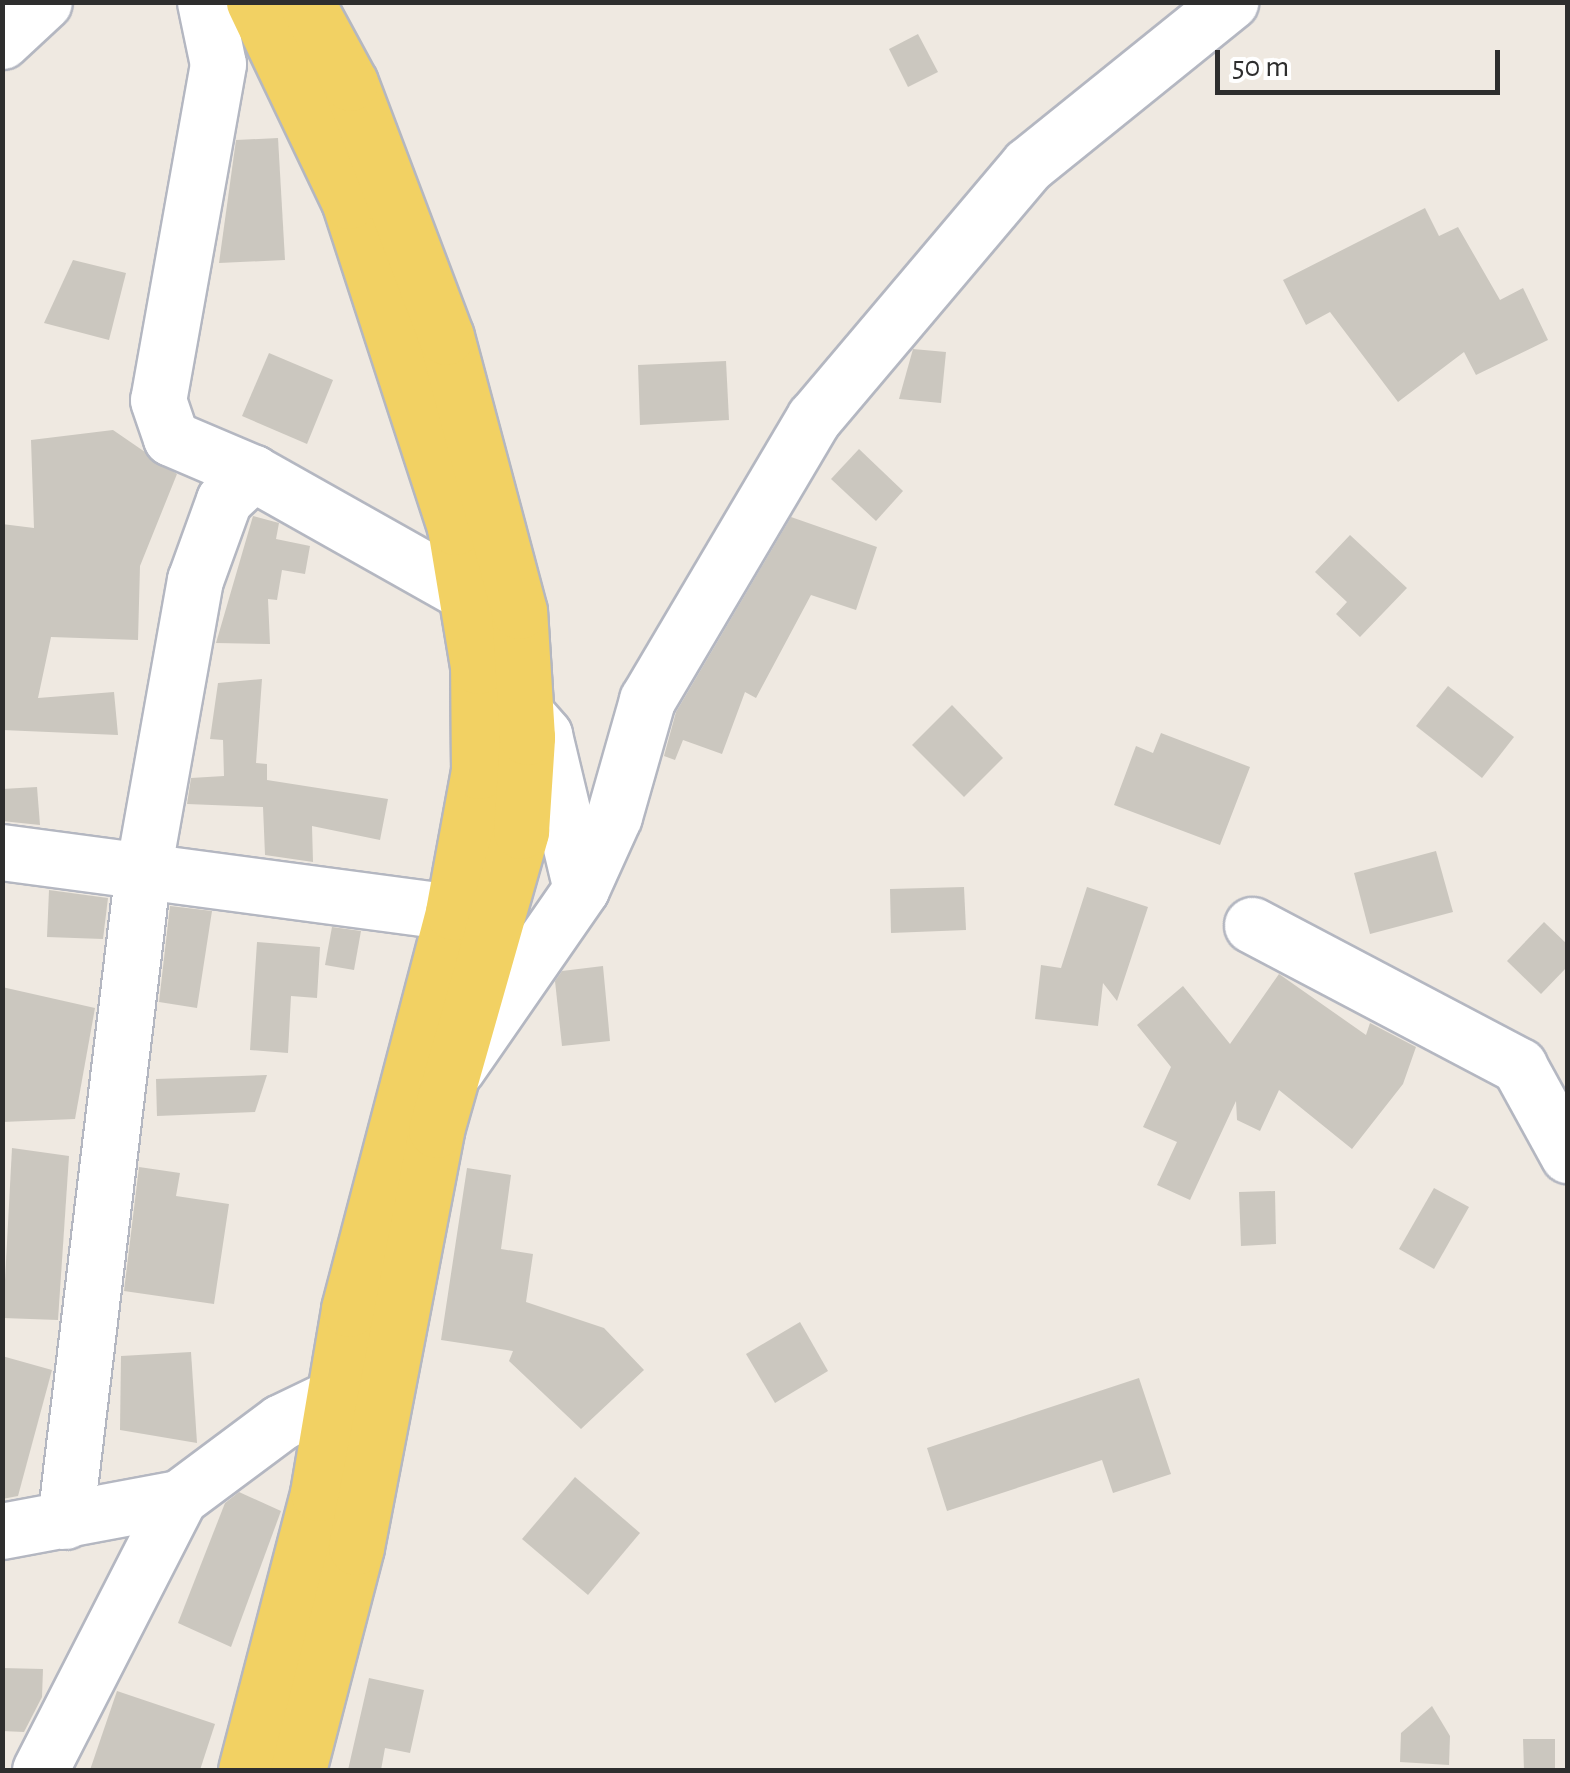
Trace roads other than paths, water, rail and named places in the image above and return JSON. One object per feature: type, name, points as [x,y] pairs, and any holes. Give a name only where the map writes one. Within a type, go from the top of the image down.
[{"type":"main road","points":[[246,1770],[359,1398],[479,771],[466,593],[455,527],[349,201],[254,2]]},
{"type":"main road","points":[[306,2],[350,83],[446,337],[519,611],[526,714],[521,831],[455,1071],[394,1220]]},
{"type":"main road","points":[[298,1770],[356,1547],[359,1398]]},
{"type":"street","points":[[2,40],[44,2]]},
{"type":"street","points":[[205,2],[218,64],[158,400],[171,438],[253,473],[466,593]]},
{"type":"street","points":[[455,1071],[581,889],[614,816],[646,700],[814,418],[1028,164],[1230,2]]},
{"type":"street","points":[[65,1521],[142,877],[195,580],[224,500],[253,473]]},
{"type":"street","points":[[526,714],[547,746],[581,889]]},
{"type":"street","points":[[2,852],[142,877],[452,912]]},
{"type":"street","points":[[1252,925],[1519,1066],[1568,1155]]},
{"type":"street","points":[[2,1532],[179,1498],[281,1422],[359,1398]]},
{"type":"street","points":[[40,1770],[179,1498]]}]
